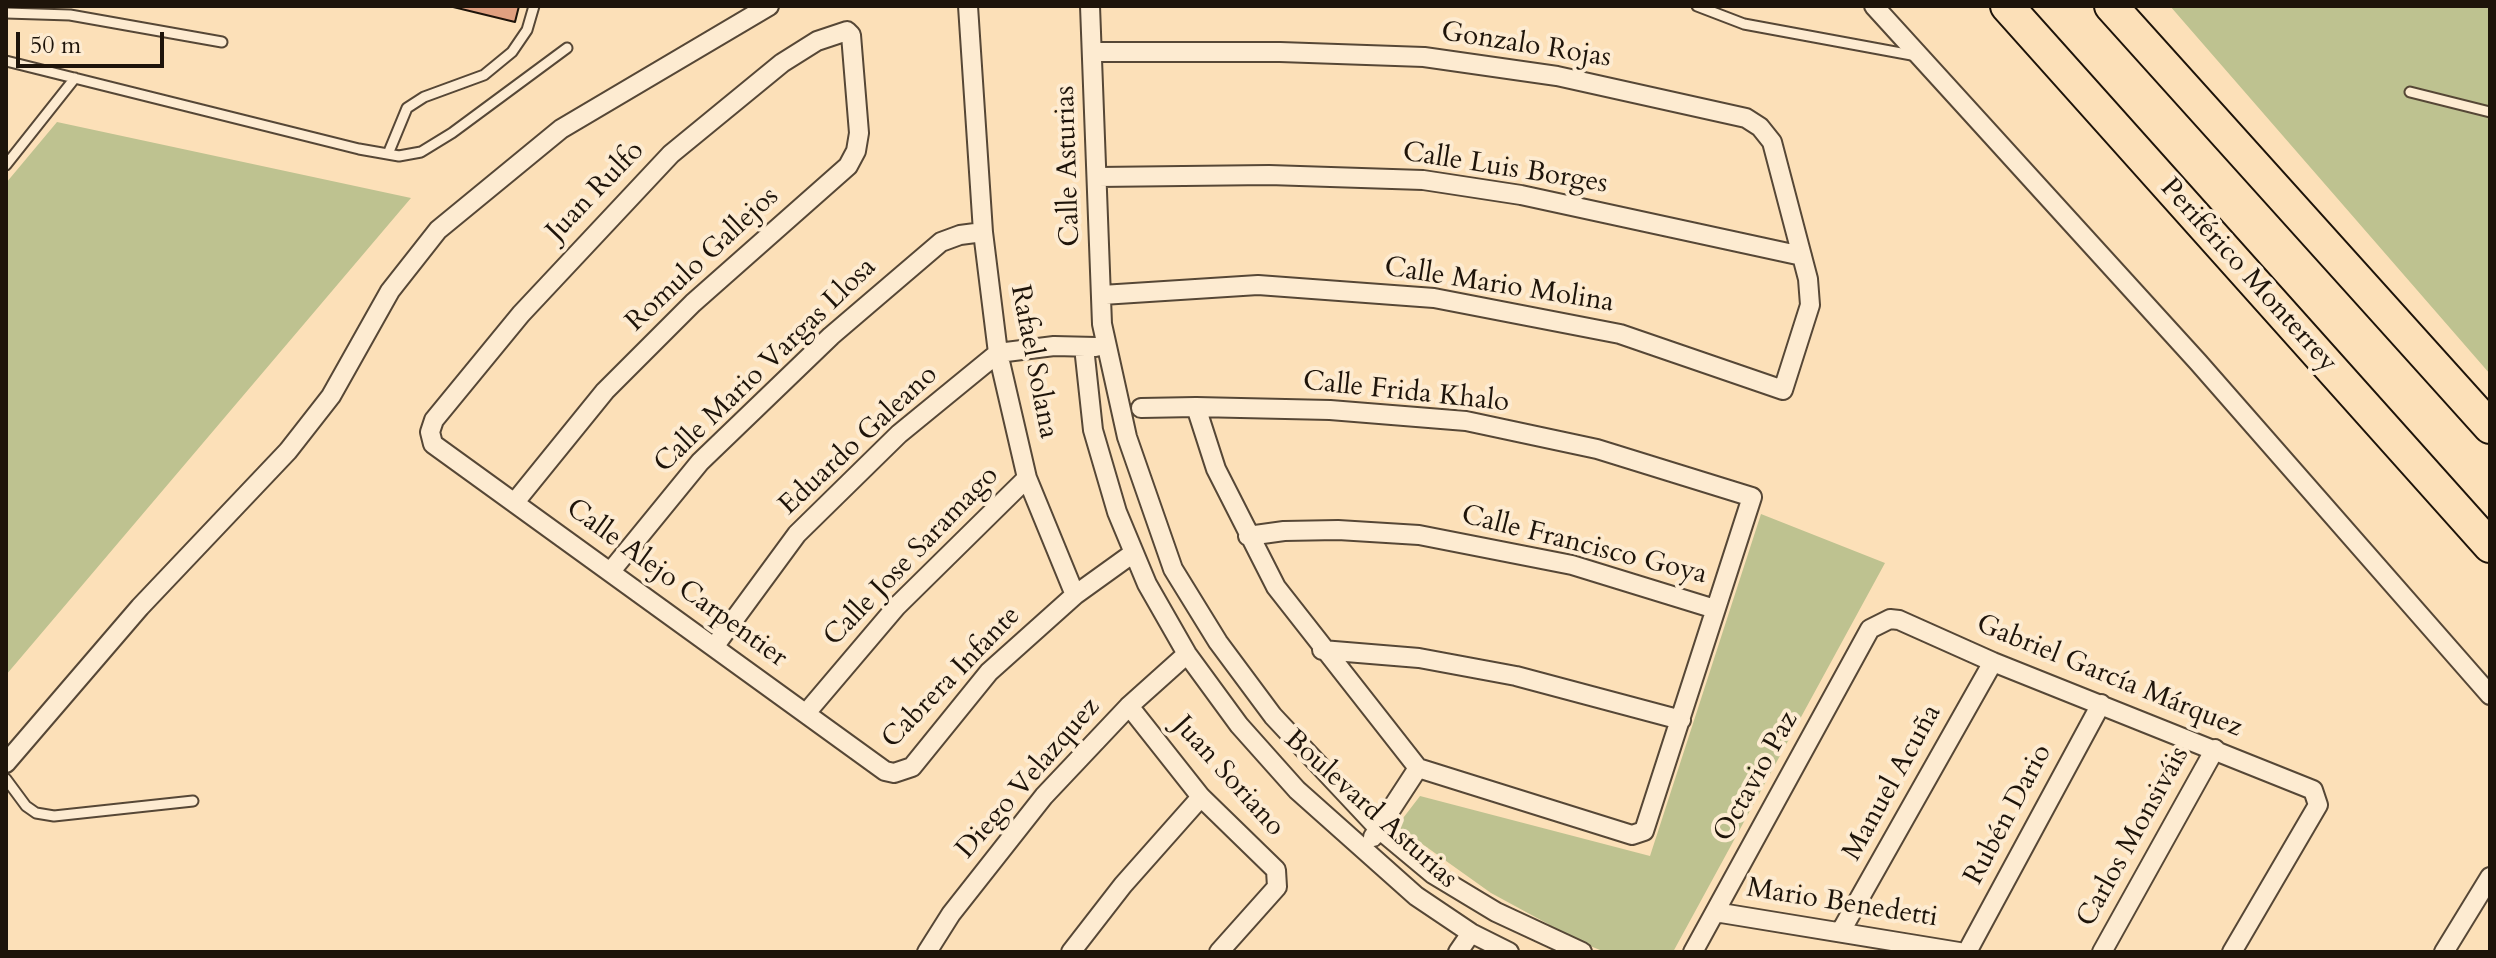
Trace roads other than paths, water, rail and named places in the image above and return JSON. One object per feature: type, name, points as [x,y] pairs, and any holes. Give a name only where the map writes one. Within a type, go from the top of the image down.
[{"type":"highway","name":"Periférico Monterrey","points":[[2007,6],[2490,546]]},
{"type":"highway","points":[[2111,6],[2490,427]]},
{"type":"street","points":[[6,763],[140,607],[288,451],[331,396],[390,291],[438,230],[561,129],[769,6]]},
{"type":"street","name":"Rafael Solana","points":[[968,6],[983,232],[998,353],[1027,478],[1075,595]]},
{"type":"street","name":"Calle Asturias","points":[[1090,6],[1102,324],[1110,347]]},
{"type":"street","points":[[1874,6],[2198,362],[2490,695]]},
{"type":"street","name":"Juan Rulfo","points":[[433,444],[430,432],[434,420],[492,349],[597,230],[671,154],[782,63],[835,33],[847,31],[851,35]]},
{"type":"street","name":"Romulo Gallejos","points":[[515,502],[605,391],[682,314],[848,166],[856,151],[859,133],[851,35]]},
{"type":"street","name":"Gonzalo Rojas","points":[[1092,52],[1280,52],[1424,57],[1557,76],[1746,118],[1760,127],[1772,142],[1802,256],[1810,305],[1783,390]]},
{"type":"street","name":"Calle Luis Borges","points":[[1098,177],[1269,175],[1423,180],[1521,195],[1802,256]]},
{"type":"street","name":"Calle Mario Vargas Llosa","points":[[611,571],[700,462],[831,336],[941,242],[960,235],[983,232]]},
{"type":"street","name":"Calle Mario Molina","points":[[1102,295],[1258,285],[1434,298],[1620,334],[1783,390]]},
{"type":"street","points":[[1084,347],[1102,324]]},
{"type":"street","points":[[998,353],[1054,346],[1110,347]]},
{"type":"street","name":"Boulevard Asturias","points":[[1084,347],[1093,430],[1132,554],[1187,654],[1239,725],[1297,790],[1416,896],[1471,933],[1509,952]]},
{"type":"street","name":"Boulevard Asturias","points":[[1110,347],[1127,437],[1173,569],[1218,642],[1273,716],[1379,829],[1433,874],[1471,897],[1582,952]]},
{"type":"street","name":"Eduardo Galeano","points":[[714,647],[797,534],[899,434],[998,353]]},
{"type":"street","points":[[1196,407],[1216,469],[1276,587],[1322,650],[1373,708],[1418,768],[1632,835],[1641,834],[1647,827],[1715,609]]},
{"type":"street","name":"Calle Frida Khalo","points":[[1141,408],[1330,410],[1466,421],[1597,449],[1752,497],[1715,609]]},
{"type":"street","name":"Calle Alejo Carpentier","points":[[433,444],[885,771]]},
{"type":"street","name":"Calle Jose Saramago","points":[[807,712],[897,606],[1027,478]]},
{"type":"street","name":"Calle Francisco Goya","points":[[1248,536],[1284,531],[1338,530],[1434,537],[1572,565],[1715,609]]},
{"type":"street","name":"Cabrera Infante","points":[[885,771],[900,773],[912,767],[989,672],[1075,595],[1132,554]]},
{"type":"street","name":"Gabriel García Márquez","points":[[1870,629],[1882,621],[1899,620],[1993,662],[2308,787],[2316,794],[2318,805],[2232,952]]},
{"type":"street","name":"Octavio Paz","points":[[1693,952],[1870,629]]},
{"type":"street","points":[[1322,650],[1419,658],[1503,674],[1681,720]]},
{"type":"street","name":"Diego Velazquez","points":[[927,952],[951,914],[1044,796],[1129,706],[1187,654]]},
{"type":"street","name":"Manuel Acuña","points":[[1841,931],[1993,662]]},
{"type":"street","name":"Rubén Dario","points":[[1967,952],[2101,704]]},
{"type":"street","name":"Juan Soriano","points":[[1129,706],[1201,797],[1276,870],[1277,887],[1219,952]]},
{"type":"street","name":"Carlos Monsiváis","points":[[2102,952],[2215,749]]},
{"type":"street","points":[[1365,850],[1418,768]]},
{"type":"street","points":[[1071,952],[1123,885],[1201,797]]},
{"type":"street","points":[[2444,952],[2490,877]]},
{"type":"street","name":"Mario Benedetti","points":[[1715,912],[1959,952]]},
{"type":"street","points":[[1458,952],[1471,933]]},
{"type":"lane","points":[[388,154],[407,108],[424,97],[484,75],[512,52],[527,30],[534,6]]},
{"type":"lane","points":[[1697,6],[1744,24],[1920,57]]},
{"type":"lane","points":[[6,13],[70,15],[222,42]]},
{"type":"lane","points":[[6,61],[388,154],[421,152],[567,48]]},
{"type":"lane","points":[[6,165],[75,78]]},
{"type":"lane","points":[[2410,92],[2490,112]]},
{"type":"lane","points":[[6,779],[26,806],[36,813],[54,816],[193,801]]}]
